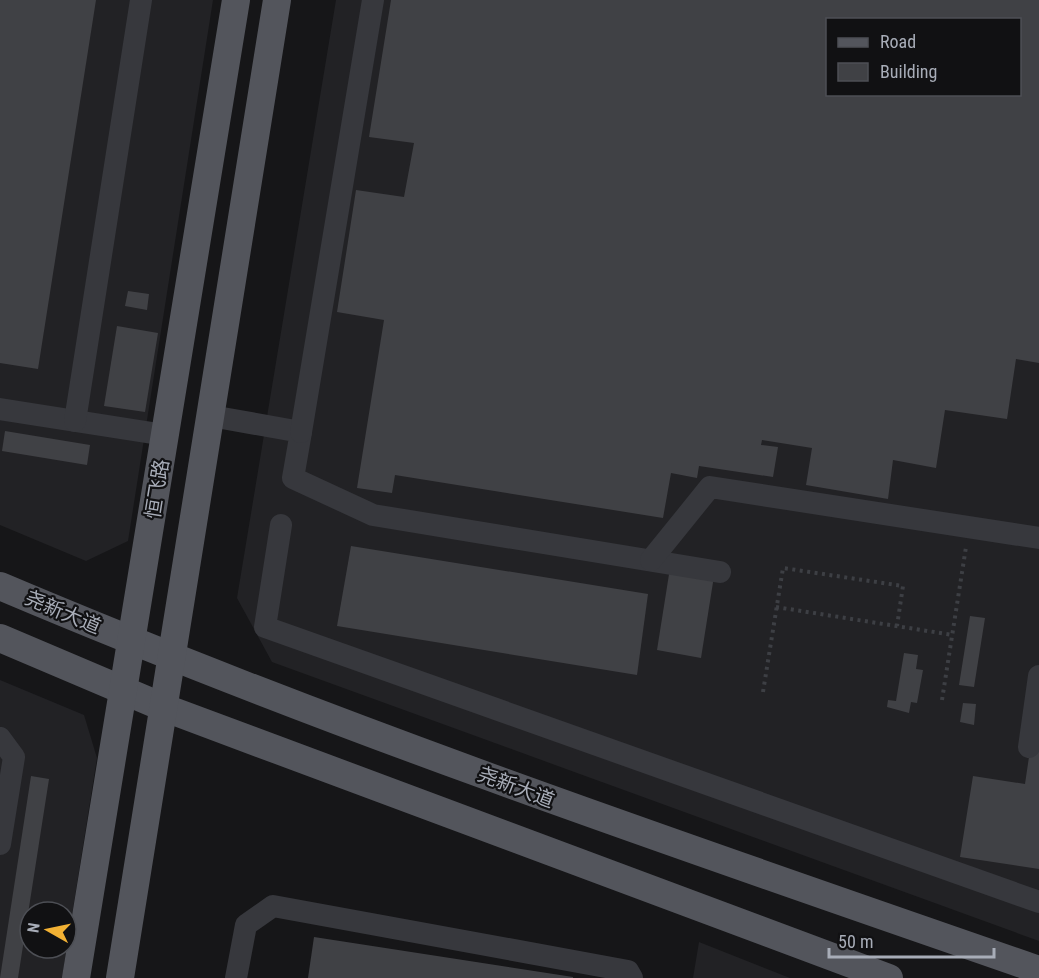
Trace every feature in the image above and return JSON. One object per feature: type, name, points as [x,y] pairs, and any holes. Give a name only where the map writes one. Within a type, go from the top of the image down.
[{"type":"main road","name":"恒飞路","points":[[76,978],[236,0]]},
{"type":"main road","points":[[120,978],[277,0]]},
{"type":"main road","name":"尧新大道","points":[[0,586],[173,659],[570,807],[1039,970]]},
{"type":"main road","points":[[0,638],[165,708],[889,978]]},
{"type":"lane","points":[[75,421],[141,0]]},
{"type":"lane","points":[[372,0],[293,478],[372,515],[720,572]]},
{"type":"lane","points":[[0,409],[165,435]]},
{"type":"lane","points":[[211,416],[301,432]]},
{"type":"lane","points":[[651,560],[710,487],[1039,538]]},
{"type":"lane","points":[[281,525],[265,627],[1039,902]]},
{"type":"lane","points":[[1029,747],[1039,676]]},
{"type":"lane","points":[[0,738],[14,757],[0,844]]},
{"type":"lane","points":[[236,978],[246,925],[273,906],[628,971],[632,978]]},
{"type":"path","points":[[942,700],[969,528]]},
{"type":"path","points":[[763,692],[783,568],[903,586],[897,626]]},
{"type":"path","points":[[776,607],[952,635]]},
{"type":"shaded area","points":[[0,0],[213,0],[128,541],[86,561],[0,525]]},
{"type":"shaded area","points":[[336,0],[1039,0],[1039,941],[272,662],[237,598]]},
{"type":"shaded area","points":[[0,680],[84,715],[97,758],[74,900],[18,900],[18,960],[65,960],[62,978],[0,978]]},
{"type":"shaded area","points":[[699,942],[790,978],[693,978]]},
{"type":"building","points":[[0,0],[96,0],[38,369],[0,363]]},
{"type":"building","points":[[391,0],[1039,0],[1039,363],[1016,359],[1007,419],[945,410],[936,468],[893,460],[888,499],[806,485],[812,448],[762,440],[761,445],[778,447],[773,477],[699,466],[697,478],[671,473],[663,518],[395,475],[392,493],[357,488],[384,320],[337,312],[356,190],[404,197],[414,143],[369,137]]},
{"type":"building","points":[[128,291],[149,294],[147,310],[125,306]]},
{"type":"building","points":[[117,326],[158,333],[145,412],[104,406]]},
{"type":"building","points":[[5,431],[90,445],[87,465],[2,451]]},
{"type":"building","points":[[351,546],[648,594],[637,675],[337,626]]},
{"type":"building","points":[[670,568],[714,576],[701,658],[657,650]]},
{"type":"building","points":[[970,616],[985,618],[974,687],[959,685]]},
{"type":"building","points":[[904,653],[918,655],[916,669],[923,670],[917,703],[911,702],[909,713],[887,707],[888,700],[896,701]]},
{"type":"building","points":[[963,703],[976,704],[974,725],[960,722]]},
{"type":"building","points":[[1034,723],[1039,724],[1039,869],[960,857],[973,776],[1025,784]]},
{"type":"building","points":[[31,776],[49,779],[30,900],[18,900],[18,960],[21,960],[18,978],[0,978]]},
{"type":"building","points":[[314,937],[573,977],[573,978],[308,978]]}]
